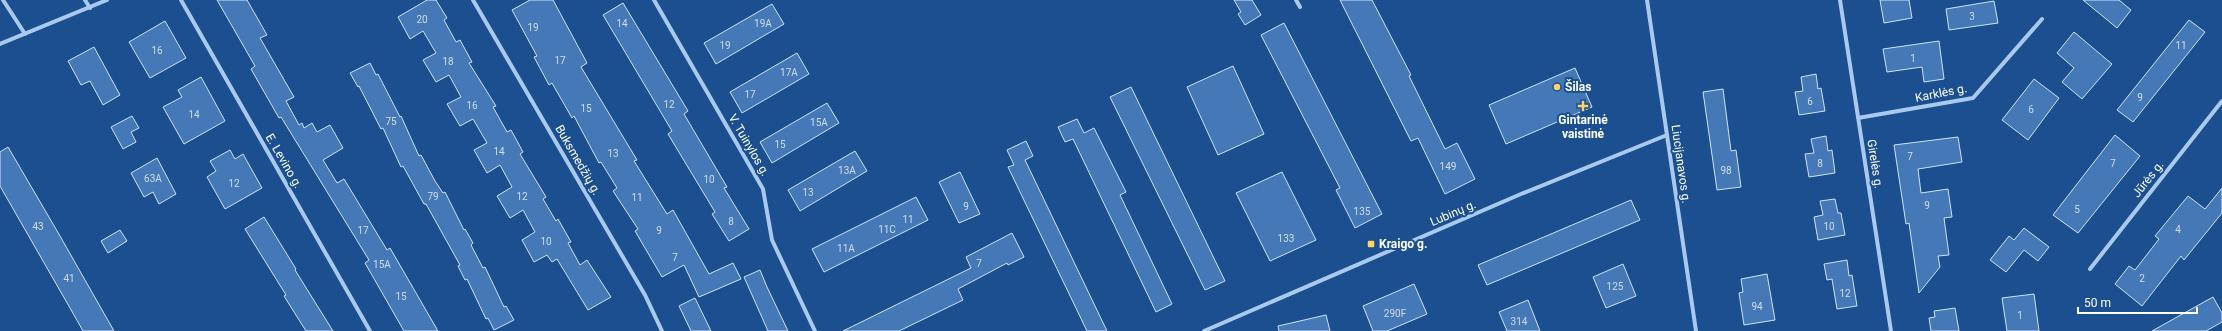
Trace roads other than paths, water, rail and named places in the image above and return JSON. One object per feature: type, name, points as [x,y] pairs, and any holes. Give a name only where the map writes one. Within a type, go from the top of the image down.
[{"type":"street","points":[[3,0],[25,34]]},
{"type":"street","points":[[84,0],[90,8]]},
{"type":"street","points":[[0,44],[107,0]]},
{"type":"street","name":"E. Levino g.","points":[[182,0],[370,331]]},
{"type":"street","name":"Buksmedžių g.","points":[[473,0],[645,295],[662,331]]},
{"type":"street","name":"V. Tuinylos g.","points":[[654,0],[763,189],[772,240],[815,331]]},
{"type":"street","points":[[1296,0],[1300,6]]},
{"type":"street","name":"Liucijanavos g.","points":[[1648,0],[1696,331]]},
{"type":"street","name":"Girelės g.","points":[[1840,0],[1891,331]]},
{"type":"street","name":"Karklės g.","points":[[1858,118],[1973,98],[2042,20]]},
{"type":"street","name":"Jūrės g.","points":[[2090,269],[2222,101]]},
{"type":"street","name":"Lubinų g.","points":[[1204,331],[1528,192],[1667,135]]},
{"type":"place","name":"Šilas","points":[[1557,87]]},
{"type":"place","name":"Gintarinė vaistinė","points":[[1583,106]]},
{"type":"place","name":"Kraigo g.","points":[[1371,244]]}]
